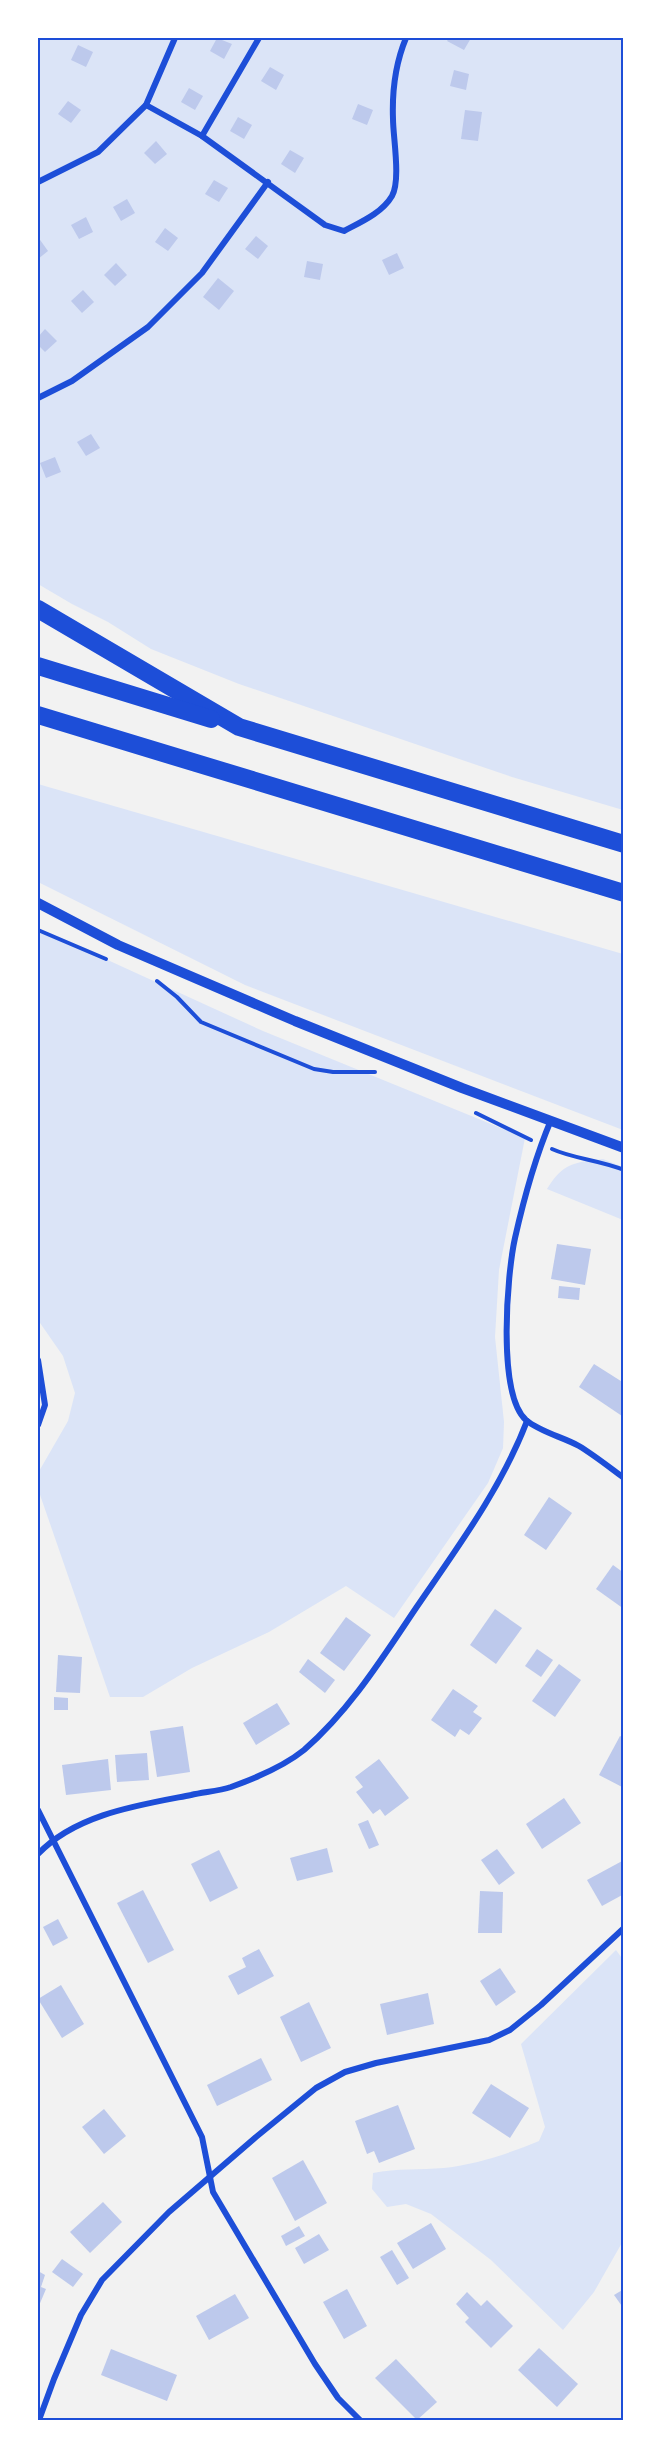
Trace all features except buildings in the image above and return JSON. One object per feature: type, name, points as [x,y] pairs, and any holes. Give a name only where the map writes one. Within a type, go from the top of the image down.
[{"type":"highway","points":[[38,609],[239,727]]},
{"type":"highway","points":[[38,666],[624,844]]},
{"type":"highway","points":[[38,715],[624,893]]},
{"type":"street","points":[[38,182],[98,152],[146,105],[175,38]]},
{"type":"street","points":[[202,136],[259,38]]},
{"type":"street","points":[[146,105],[202,136],[325,225],[344,231],[375,214],[393,195],[396,166],[393,116],[398,56],[406,38]]},
{"type":"street","points":[[38,398],[72,381],[148,327],[202,273],[268,182]]},
{"type":"street","points":[[38,903],[118,945],[295,1021],[462,1088],[624,1148]]},
{"type":"street","points":[[551,1120],[541,1144],[514,1240],[506,1321],[510,1382],[516,1407],[527,1421],[580,1447],[624,1478]]},
{"type":"street","points":[[38,1360],[45,1405],[38,1425]]},
{"type":"street","points":[[38,1854],[51,1839],[100,1816],[142,1804],[229,1788],[268,1772],[302,1751],[336,1719],[374,1670],[471,1528],[517,1447],[527,1421]]},
{"type":"street","points":[[38,1810],[202,2137],[213,2192],[315,2364],[338,2398],[360,2421]]},
{"type":"street","points":[[39,2421],[81,2315],[102,2280],[169,2212],[210,2176],[316,2088],[345,2072],[376,2063],[489,2040],[510,2030],[541,2005],[624,1928]]},
{"type":"path","points":[[38,930],[107,959]]},
{"type":"path","points":[[150,978],[160,983],[201,1022],[314,1069],[333,1072],[384,1072]]},
{"type":"path","points":[[475,1112],[561,1153],[603,1161],[624,1170]]},
{"type":"shaded area","points":[[38,38],[623,38],[623,810],[512,777],[239,684],[151,649],[108,622],[38,584]]},
{"type":"shaded area","points":[[38,784],[623,954],[623,1130],[245,985],[38,882]]},
{"type":"shaded area","points":[[42,930],[263,1031],[525,1138],[499,1270],[495,1337],[504,1422],[503,1448],[488,1483],[394,1618],[346,1586],[269,1632],[192,1668],[143,1697],[110,1697],[38,1489],[38,1473],[68,1421],[75,1393],[63,1356],[38,1320],[38,931]]},
{"type":"shaded area","points":[[603,1159],[623,1167],[623,1220],[547,1189],[559,1173],[570,1165]]},
{"type":"shaded area","points":[[616,1950],[624,1961],[623,2241],[594,2292],[563,2330],[491,2260],[431,2214],[406,2204],[387,2207],[372,2189],[373,2173],[468,2164],[539,2141],[545,2127],[521,2044]]}]
